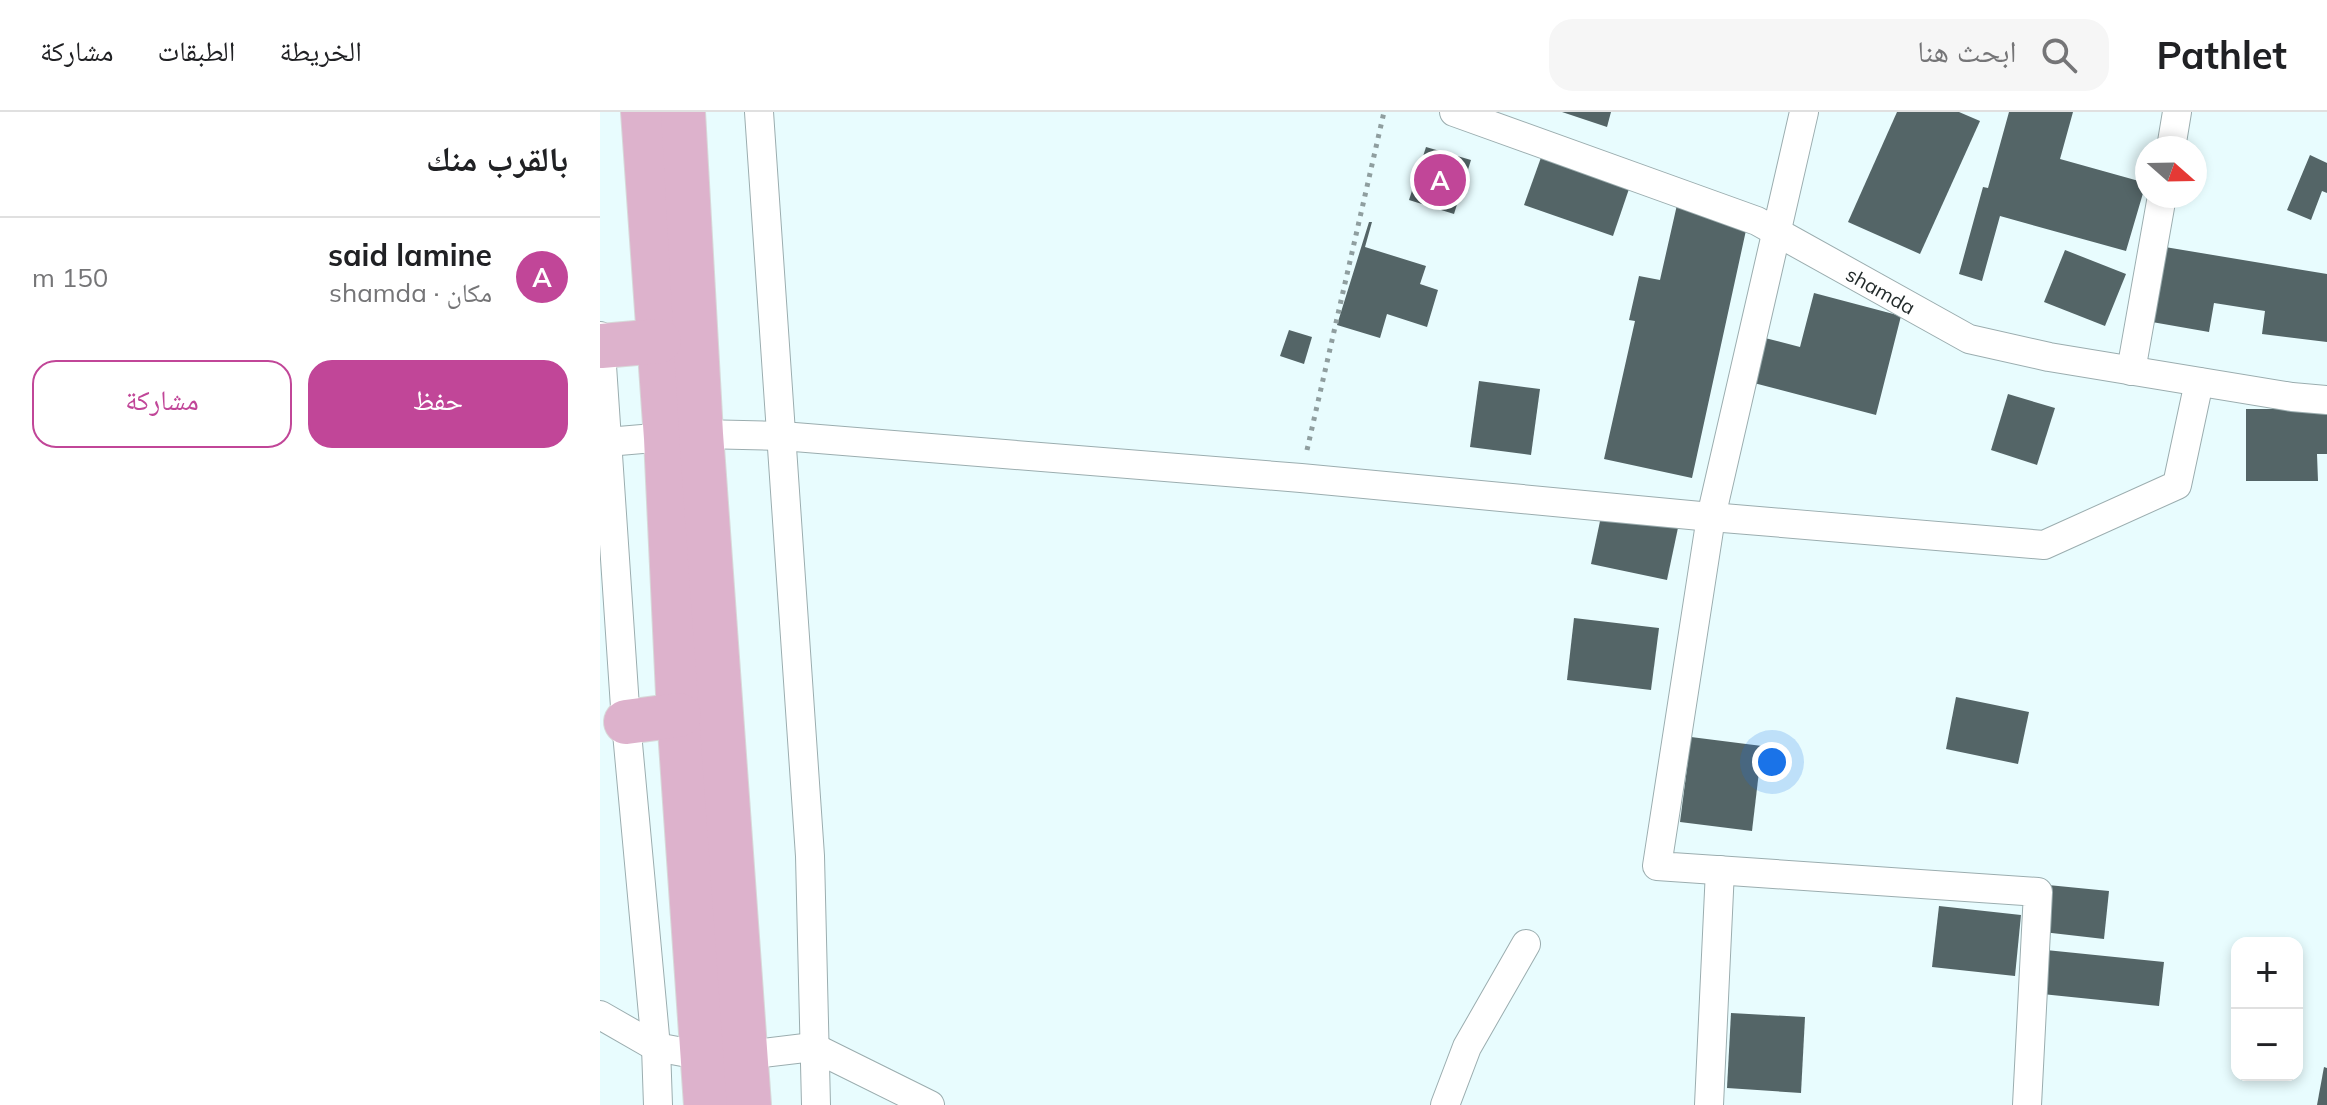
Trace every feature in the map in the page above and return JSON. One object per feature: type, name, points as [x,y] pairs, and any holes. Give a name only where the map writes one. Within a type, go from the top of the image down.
[{"type":"main road","points":[[643,112],[659,341],[684,436],[725,1056],[706,1105]]},
{"type":"main road","points":[[683,112],[684,436],[679,715],[725,1056],[749,1105]]},
{"type":"main road","points":[[601,346],[659,341]]},
{"type":"main road","points":[[626,722],[679,715]]},
{"type":"street","points":[[759,112],[810,856],[816,1105]]},
{"type":"street","name":"shamda","points":[[1454,112],[1757,221],[1969,339],[2131,371],[2327,400]]},
{"type":"street","points":[[1804,112],[1711,517],[1657,866],[2038,892],[2027,1105]]},
{"type":"street","points":[[2173,136],[2177,112]]},
{"type":"street","points":[[2131,371],[2160,208]]},
{"type":"street","points":[[600,336],[626,722],[656,1047],[658,1105]]},
{"type":"street","points":[[607,442],[684,436],[782,436],[1301,478],[2044,545],[2177,485],[2199,382]]},
{"type":"street","points":[[1709,1105],[1720,870]]},
{"type":"street","points":[[1445,1105],[1467,1047],[1526,944]]},
{"type":"street","points":[[600,1015],[656,1047],[725,1056],[813,1047],[930,1105]]},
{"type":"path","points":[[1301,478],[1384,112]]},
{"type":"building","points":[[1562,112],[1611,112],[1607,127]]},
{"type":"building","points":[[1897,112],[1959,112],[1980,121],[1920,254],[1848,222]]},
{"type":"building","points":[[2009,112],[2073,112],[2060,159],[2135,180],[2135,208],[2139,208],[2126,251],[2000,216],[1982,281],[1959,274],[1983,187],[1988,188]]},
{"type":"building","points":[[1426,147],[1471,160],[1454,214],[1409,200]]},
{"type":"building","points":[[1543,152],[1631,183],[1613,236],[1524,205]]},
{"type":"building","points":[[2310,155],[2327,163],[2327,193],[2322,191],[2311,220],[2287,210]]},
{"type":"building","points":[[1679,196],[1750,212],[1692,478],[1604,459],[1635,321],[1629,320],[1639,276],[1660,280]]},
{"type":"building","points":[[1369,222],[1372,222],[1365,247],[1426,266],[1420,284],[1438,290],[1427,327],[1387,314],[1380,338],[1337,325]]},
{"type":"building","points":[[2165,247],[2327,274],[2327,342],[2262,334],[2265,311],[2214,303],[2209,332],[2152,322]]},
{"type":"building","points":[[2065,250],[2126,274],[2105,326],[2044,302]]},
{"type":"building","points":[[1814,293],[1901,316],[1876,415],[1750,382],[1761,337],[1800,347]]},
{"type":"building","points":[[1289,330],[1312,337],[1304,364],[1280,356]]},
{"type":"building","points":[[1479,381],[1540,389],[1531,455],[1470,447]]},
{"type":"building","points":[[2008,394],[2055,408],[2037,465],[1991,450]]},
{"type":"building","points":[[2246,409],[2327,409],[2327,454],[2317,454],[2318,481],[2246,481]]},
{"type":"building","points":[[1603,507],[1679,523],[1667,580],[1591,564]]},
{"type":"building","points":[[1574,618],[1659,628],[1651,690],[1567,680]]},
{"type":"building","points":[[1956,697],[2029,712],[2018,764],[1946,749]]},
{"type":"building","points":[[1691,737],[1762,746],[1752,831],[1680,822]]},
{"type":"building","points":[[2048,885],[2109,891],[2104,939],[2043,932]]},
{"type":"building","points":[[1939,906],[2021,915],[2015,976],[1932,967]]},
{"type":"building","points":[[2046,950],[2164,962],[2159,1006],[2042,994]]},
{"type":"building","points":[[1731,1013],[1805,1017],[1801,1093],[1727,1088]]},
{"type":"building","points":[[2324,1067],[2327,1068],[2327,1105],[2317,1105]]},
{"type":"place","name":"said lamine","points":[[1440,180]]}]
